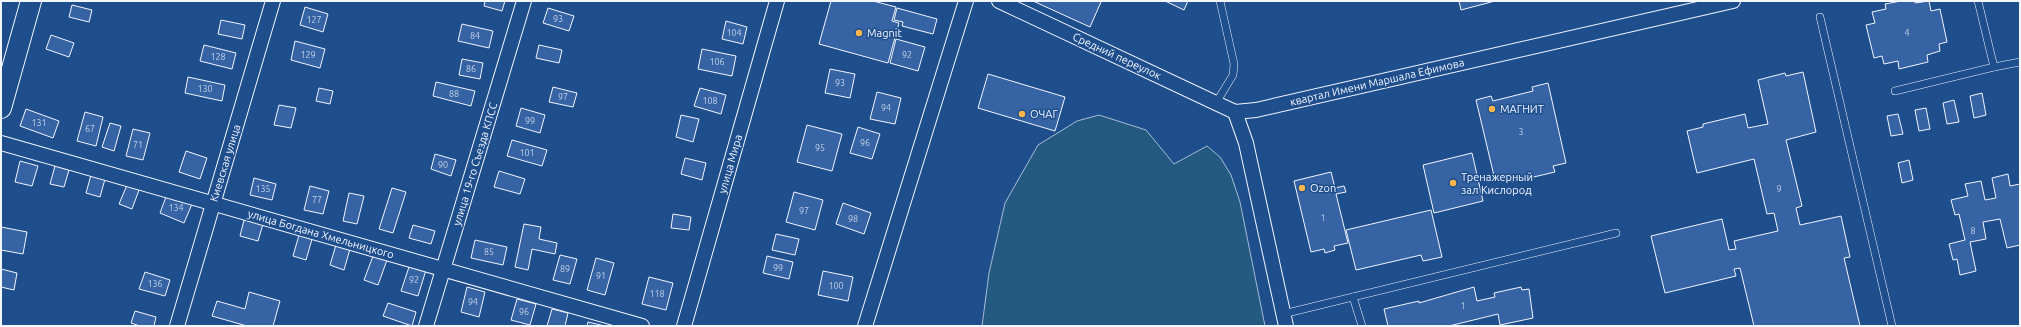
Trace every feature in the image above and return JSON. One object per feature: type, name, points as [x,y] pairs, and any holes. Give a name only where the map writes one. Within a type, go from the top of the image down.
[{"type":"main road","points":[[1,108],[31,1]]},
{"type":"street","name":"Киевская улица","points":[[177,326],[273,1]]},
{"type":"street","name":"улица 19-го Съезда КПСС","points":[[426,326],[524,1]]},
{"type":"street","name":"улица Мира","points":[[684,326],[776,1]]},
{"type":"street","points":[[865,326],[966,1]]},
{"type":"street","name":"Средний переулок","points":[[999,1],[1235,112]]},
{"type":"street","name":"квартал Имени Маршала Ефимова","points":[[1235,112],[1264,108],[1733,1]]},
{"type":"street","points":[[1235,112],[1246,143],[1284,320]]},
{"type":"street","name":"улица Богдана Хмельницкого","points":[[1,143],[642,326]]},
{"type":"lane","points":[[1216,103],[1233,75],[1234,64],[1220,1]]},
{"type":"lane","points":[[1978,1],[1994,67]]},
{"type":"lane","points":[[1820,18],[1892,326]]},
{"type":"lane","points":[[1895,92],[1994,67],[2020,62]]},
{"type":"lane","points":[[1284,320],[1353,297],[1616,233]]},
{"type":"lane","points":[[1353,297],[1362,326]]},
{"type":"shaded area","points":[[1099,115],[1146,130],[1174,164],[1207,146],[1220,157],[1231,175],[1240,202],[1265,326],[982,326],[989,273],[1005,203],[1038,145],[1077,121]]},
{"type":"building","points":[[485,1],[505,1],[502,11],[484,6]]},
{"type":"building","name":"Magnit","points":[[831,1],[873,1],[896,7],[892,21],[899,23],[888,63],[819,44]]},
{"type":"building","points":[[1033,1],[1098,1],[1101,2],[1090,27]]},
{"type":"building","points":[[1165,1],[1188,1],[1184,10]]},
{"type":"building","points":[[1459,1],[1495,1],[1461,10]]},
{"type":"building","points":[[1901,1],[1915,1],[1915,3],[1929,1],[1931,11],[1940,9],[1947,42],[1939,44],[1940,51],[1927,55],[1928,62],[1899,69],[1898,61],[1884,64],[1882,56],[1874,58],[1866,25],[1875,23],[1872,12],[1886,9],[1885,4]]},
{"type":"building","points":[[72,5],[92,10],[89,22],[69,17]]},
{"type":"building","points":[[305,7],[328,14],[323,32],[300,25]]},
{"type":"building","points":[[548,8],[574,16],[569,31],[543,23]]},
{"type":"building","points":[[897,8],[937,19],[933,34],[902,26],[903,22],[894,20]]},
{"type":"building","points":[[221,20],[245,25],[242,39],[218,34]]},
{"type":"building","points":[[726,21],[747,27],[743,44],[722,39]]},
{"type":"building","points":[[462,24],[493,31],[489,48],[458,41]]},
{"type":"building","points":[[51,35],[74,43],[69,57],[46,49]]},
{"type":"building","points":[[896,39],[925,47],[918,71],[890,63]]},
{"type":"building","points":[[295,41],[325,49],[320,68],[291,60]]},
{"type":"building","points":[[204,45],[236,53],[232,69],[200,61]]},
{"type":"building","points":[[539,45],[562,50],[559,63],[536,58]]},
{"type":"building","points":[[702,49],[736,56],[732,76],[698,69]]},
{"type":"building","points":[[462,59],[483,63],[480,79],[459,75]]},
{"type":"building","points":[[830,69],[855,74],[850,98],[825,93]]},
{"type":"building","points":[[1803,72],[1816,132],[1786,140],[1802,206],[1796,208],[1800,225],[1841,216],[1850,257],[1844,258],[1860,326],[1754,326],[1740,268],[1734,269],[1736,276],[1665,293],[1651,236],[1722,219],[1729,250],[1736,249],[1734,241],[1778,231],[1774,213],[1767,214],[1754,159],[1697,173],[1687,131],[1703,127],[1703,124],[1745,114],[1748,128],[1768,124],[1758,80],[1785,73],[1786,76]]},
{"type":"building","points":[[988,74],[1065,97],[1055,131],[978,108]]},
{"type":"building","points":[[188,77],[225,85],[222,101],[185,93]]},
{"type":"building","points":[[436,82],[475,91],[471,106],[433,96]]},
{"type":"building","points":[[1548,83],[1566,163],[1553,166],[1555,172],[1512,182],[1510,176],[1495,180],[1476,100],[1491,96],[1493,101],[1533,91],[1532,87]]},
{"type":"building","points":[[553,87],[577,93],[573,107],[549,102]]},
{"type":"building","points":[[319,88],[333,91],[330,104],[316,101]]},
{"type":"building","points":[[700,88],[726,95],[721,114],[694,106]]},
{"type":"building","points":[[877,92],[901,98],[895,124],[870,119]]},
{"type":"building","points":[[1982,93],[1986,115],[1974,118],[1970,96]]},
{"type":"building","points":[[1954,100],[1959,122],[1947,124],[1943,103]]},
{"type":"building","points":[[279,105],[296,108],[291,128],[274,125]]},
{"type":"building","points":[[521,108],[545,115],[540,133],[516,126]]},
{"type":"building","points":[[1926,108],[1930,129],[1919,131],[1915,110]]},
{"type":"building","points":[[26,109],[59,121],[53,138],[20,126]]},
{"type":"building","points":[[85,112],[103,117],[96,146],[77,141]]},
{"type":"building","points":[[1898,114],[1903,134],[1891,136],[1887,116]]},
{"type":"building","points":[[681,115],[699,119],[693,142],[676,137]]},
{"type":"building","points":[[110,123],[121,126],[114,151],[102,147]]},
{"type":"building","points":[[807,125],[842,134],[832,171],[797,162]]},
{"type":"building","points":[[858,127],[880,134],[872,159],[850,153]]},
{"type":"building","points":[[133,129],[150,133],[143,160],[126,156]]},
{"type":"building","points":[[512,140],[547,150],[542,166],[507,156]]},
{"type":"building","points":[[186,151],[207,158],[200,179],[179,172]]},
{"type":"building","name":"Тренажерный зал Кислород","points":[[1472,153],[1483,201],[1434,213],[1423,165]]},
{"type":"building","points":[[435,154],[456,160],[451,176],[431,169]]},
{"type":"building","points":[[685,158],[706,163],[702,180],[681,174]]},
{"type":"building","points":[[1909,160],[1913,180],[1902,183],[1898,163]]},
{"type":"building","points":[[20,161],[38,166],[32,186],[15,182]]},
{"type":"building","points":[[55,166],[69,170],[64,187],[50,184]]},
{"type":"building","points":[[499,171],[525,179],[520,194],[494,187]]},
{"type":"building","points":[[1331,172],[1335,188],[1344,186],[1346,192],[1336,194],[1348,243],[1334,246],[1335,250],[1325,253],[1324,249],[1311,252],[1294,181]]},
{"type":"building","points":[[2008,174],[2010,186],[2020,184],[2020,245],[2007,248],[2000,219],[1983,222],[1986,239],[1970,242],[1976,271],[1960,275],[1957,259],[1953,260],[1949,244],[1965,240],[1959,214],[1955,215],[1951,200],[1968,196],[1965,184],[1981,181],[1985,200],[1996,198],[1992,178]]},
{"type":"building","points":[[91,175],[105,179],[100,197],[86,193]]},
{"type":"building","points":[[254,178],[276,184],[272,200],[250,195]]},
{"type":"building","points":[[127,185],[139,190],[132,209],[119,204]]},
{"type":"building","points":[[310,186],[329,191],[323,214],[304,210]]},
{"type":"building","points":[[392,188],[406,192],[393,233],[379,229]]},
{"type":"building","points":[[794,192],[823,200],[815,230],[786,222]]},
{"type":"building","points":[[349,193],[364,196],[357,224],[343,221]]},
{"type":"building","points":[[167,194],[192,204],[184,223],[160,213]]},
{"type":"building","points":[[843,203],[871,213],[864,234],[836,224]]},
{"type":"building","points":[[1431,210],[1442,257],[1423,261],[1421,255],[1356,270],[1346,230]]},
{"type":"building","points":[[673,214],[691,217],[689,230],[671,228]]},
{"type":"building","points":[[244,220],[263,224],[258,241],[240,236]]},
{"type":"building","points":[[524,224],[541,227],[539,239],[557,243],[555,254],[532,249],[528,270],[515,267]]},
{"type":"building","points":[[413,225],[435,231],[431,244],[409,238]]},
{"type":"building","points":[[1,227],[27,232],[23,254],[1,250]]},
{"type":"building","points":[[776,234],[799,239],[795,255],[772,250]]},
{"type":"building","points":[[299,235],[312,239],[306,260],[293,256]]},
{"type":"building","points":[[475,240],[507,247],[503,265],[471,258]]},
{"type":"building","points":[[336,245],[350,249],[344,270],[330,265]]},
{"type":"building","points":[[560,255],[577,259],[570,284],[553,280]]},
{"type":"building","points":[[373,256],[387,260],[378,285],[364,280]]},
{"type":"building","points":[[767,256],[793,262],[789,279],[763,273]]},
{"type":"building","points":[[596,258],[614,263],[605,295],[587,290]]},
{"type":"building","points":[[410,264],[426,270],[418,296],[401,291]]},
{"type":"building","points":[[1,269],[17,273],[14,290],[1,287]]},
{"type":"building","points":[[823,271],[853,277],[848,301],[818,295]]},
{"type":"building","points":[[145,272],[170,280],[165,296],[139,289]]},
{"type":"building","points":[[649,277],[673,283],[666,310],[642,304]]},
{"type":"building","points":[[467,287],[485,292],[479,317],[461,312]]},
{"type":"building","points":[[1474,287],[1477,301],[1495,297],[1494,293],[1521,287],[1522,290],[1529,289],[1533,318],[1500,325],[1498,314],[1449,326],[1388,326],[1384,309],[1419,301],[1419,303]]},
{"type":"building","points":[[249,292],[280,301],[273,326],[247,326],[212,316],[217,301],[245,309]]},
{"type":"building","points":[[517,299],[536,304],[530,325],[511,320]]},
{"type":"building","points":[[388,303],[416,312],[412,326],[383,316]]},
{"type":"building","points":[[552,309],[568,313],[565,326],[547,326]]},
{"type":"building","points":[[135,311],[156,317],[154,326],[140,326],[131,323]]},
{"type":"building","points":[[588,322],[605,326],[587,326]]},
{"type":"place","name":"Magnit","points":[[859,33]]},
{"type":"place","name":"МАГНИТ","points":[[1492,109]]},
{"type":"place","name":"ОЧАГ","points":[[1022,114]]},
{"type":"place","name":"Тренажерный зал Кислород","points":[[1453,183]]},
{"type":"place","name":"Ozon","points":[[1302,188]]}]
